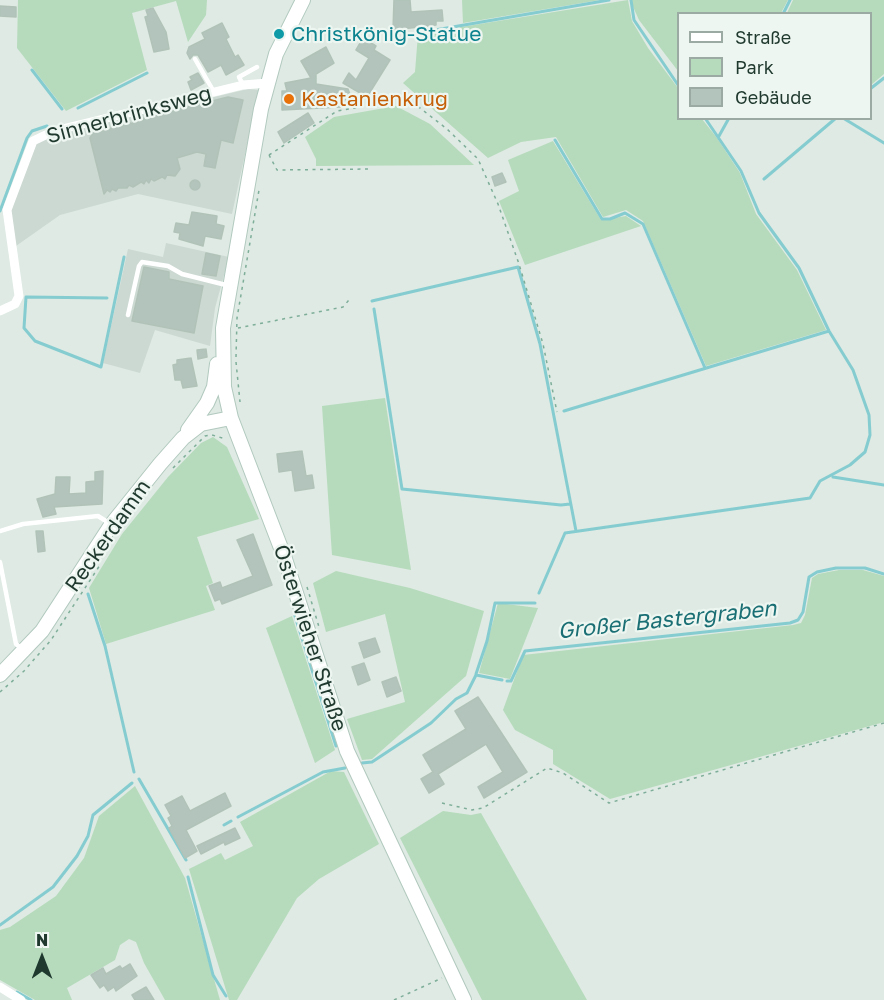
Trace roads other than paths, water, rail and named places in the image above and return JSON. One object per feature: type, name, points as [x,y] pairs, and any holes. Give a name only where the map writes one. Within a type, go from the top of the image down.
[{"type":"street","name":"Österwieher Straße","points":[[303,0],[282,40],[268,83],[235,260],[230,328],[222,359],[238,437],[277,536],[347,751],[456,973],[464,1000]]},
{"type":"street","name":"Sinnerbrinksweg","points":[[0,311],[15,304],[19,296],[7,210],[33,141],[54,131],[243,85],[268,83]]},
{"type":"street","name":"Österwieher Straße","points":[[183,438],[207,403],[215,380],[218,327],[226,285],[235,260]]},
{"type":"street","points":[[199,414],[207,409],[233,409]]},
{"type":"street","name":"Reckerdamm","points":[[0,675],[25,651],[64,599],[127,502],[183,438],[201,424],[233,409]]},
{"type":"street","points":[[0,987],[21,1000]]},
{"type":"lane","points":[[195,58],[214,92]]},
{"type":"lane","points":[[243,85],[239,76],[257,67]]},
{"type":"lane","points":[[128,315],[139,266],[142,262],[168,266],[182,274],[226,285]]},
{"type":"lane","points":[[0,531],[23,524],[98,516],[111,525]]},
{"type":"lane","points":[[0,562],[16,644],[25,651]]},
{"type":"waterway","points":[[412,34],[609,0]]},
{"type":"waterway","points":[[631,0],[634,20],[677,84]]},
{"type":"waterway","points":[[784,12],[790,0]]},
{"type":"waterway","points":[[32,70],[62,109]]},
{"type":"waterway","points":[[78,108],[147,73]]},
{"type":"waterway","points":[[872,87],[884,78]]},
{"type":"waterway","points":[[539,593],[565,533],[810,498],[820,481],[850,465],[865,452],[870,435],[869,415],[853,370],[829,331],[799,268],[759,213],[741,171],[706,120]]},
{"type":"waterway","points":[[719,136],[728,120]]},
{"type":"waterway","points":[[764,179],[834,120]]},
{"type":"waterway","points":[[846,120],[884,143]]},
{"type":"waterway","points":[[0,211],[27,138],[32,131],[47,126]]},
{"type":"waterway","points":[[555,140],[602,219],[610,219],[625,213],[643,224],[705,368]]},
{"type":"waterway","points":[[107,298],[26,297],[24,328],[35,341],[101,367],[124,257]]},
{"type":"waterway","points":[[372,301],[518,267],[540,344],[576,531]]},
{"type":"waterway","points":[[374,309],[402,489],[570,504]]},
{"type":"waterway","points":[[564,411],[829,331]]},
{"type":"waterway","points":[[833,477],[884,485]]},
{"type":"waterway","name":"Großer Bastergraben","points":[[507,681],[511,681],[525,651],[790,623],[798,620],[803,612],[809,577],[817,572],[836,568],[865,568],[884,574]]},
{"type":"waterway","points":[[88,594],[105,646],[134,772]]},
{"type":"waterway","points":[[476,674],[487,641],[495,603],[535,603]]},
{"type":"waterway","points":[[295,616],[336,746]]},
{"type":"waterway","name":"Großer Bastergraben","points":[[362,763],[372,762],[431,723],[456,699],[467,693],[476,675],[502,680]]},
{"type":"waterway","name":"Großer Bastergraben","points":[[238,817],[323,772],[345,768]]},
{"type":"waterway","name":"Großer Bastergraben","points":[[139,779],[186,860]]},
{"type":"waterway","name":"Großer Bastergraben","points":[[0,925],[53,887],[77,856],[88,836],[93,815],[132,783]]},
{"type":"waterway","name":"Großer Bastergraben","points":[[224,825],[231,821]]},
{"type":"waterway","points":[[188,877],[213,975],[226,996]]},
{"type":"waterway","points":[[17,992],[31,1000]]},
{"type":"place","name":"Christkönig-Statue","points":[[279,34]]},
{"type":"place","name":"Kastanienkrug","points":[[289,99]]}]
